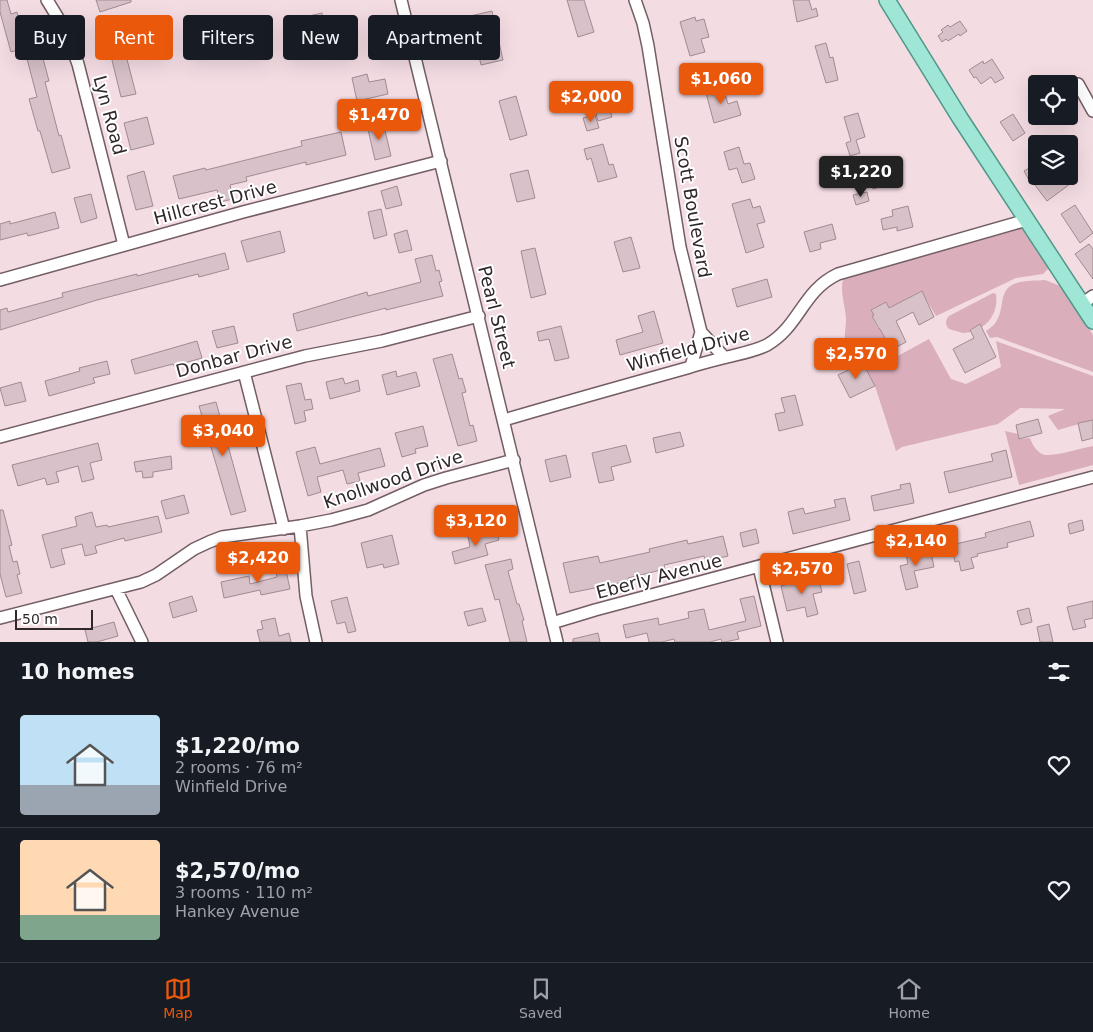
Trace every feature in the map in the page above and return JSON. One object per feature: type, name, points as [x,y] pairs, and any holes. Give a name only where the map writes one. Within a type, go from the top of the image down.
[{"type":"main road","points":[[886,0],[1027,220],[1087,300],[1093,321]]},
{"type":"street","name":"Lyn Road","points":[[47,0],[66,31],[78,64],[124,245]]},
{"type":"street","name":"Pearl Street","points":[[401,0],[558,642]]},
{"type":"street","name":"Scott Boulevard","points":[[635,0],[648,46],[680,247],[700,332],[691,366]]},
{"type":"street","points":[[1078,84],[1093,111]]},
{"type":"street","name":"Hillcrest Drive","points":[[0,280],[441,161]]},
{"type":"street","name":"Winfield Drive","points":[[504,420],[691,366],[750,352],[778,338],[789,327],[813,292],[824,281],[838,274],[1027,220]]},
{"type":"street","name":"Donbar Drive","points":[[0,437],[305,356],[382,342],[479,316]]},
{"type":"street","points":[[700,332],[724,357]]},
{"type":"street","points":[[244,372],[284,529]]},
{"type":"street","name":"Knollwood Drive","points":[[0,618],[141,582],[156,575],[194,549],[208,542],[222,538],[300,526],[368,510],[424,485],[514,460]]},
{"type":"street","name":"Eberly Avenue","points":[[552,623],[1093,477]]},
{"type":"street","points":[[300,526],[306,596],[316,642]]},
{"type":"street","points":[[759,567],[776,642]]},
{"type":"street","points":[[116,589],[142,642]]},
{"type":"shaded area","points":[[1015,227],[1025,229],[1046,262],[1048,269],[1043,274],[1016,278],[936,316],[921,291],[889,308],[886,302],[871,310],[874,315],[872,317],[894,358],[929,339],[951,379],[966,384],[1001,367],[996,341],[1093,376],[1093,420],[1058,430],[1048,416],[1065,409],[1020,408],[998,424],[902,447],[896,451],[875,386],[856,348],[852,348],[845,343],[846,319],[842,287],[844,275]]},
{"type":"shaded area","points":[[1045,280],[1063,287],[1093,335],[1093,372],[997,337],[990,338],[986,331],[996,322],[1004,293],[1011,285],[1024,281]]},
{"type":"shaded area","points":[[993,293],[996,294],[995,308],[992,317],[986,324],[982,327],[980,325],[970,329],[971,332],[963,333],[949,329],[946,322],[949,316]]},
{"type":"shaded area","points":[[1005,431],[1018,434],[1020,439],[1030,438],[1038,451],[1047,455],[1093,446],[1093,465],[1019,485]]},
{"type":"building","points":[[0,0],[7,0],[11,14],[17,12],[18,15],[15,15],[15,51],[11,52],[0,12]]},
{"type":"building","points":[[96,0],[131,0],[131,2],[100,12]]},
{"type":"building","points":[[567,0],[584,0],[594,32],[578,37]]},
{"type":"building","points":[[793,0],[809,0],[812,10],[816,8],[818,16],[797,22]]},
{"type":"building","points":[[492,11],[493,15],[474,15]]},
{"type":"building","points":[[695,17],[696,21],[704,19],[709,37],[701,39],[705,52],[690,56],[680,22]]},
{"type":"building","points":[[960,21],[967,31],[960,36],[959,34],[948,41],[946,39],[942,42],[938,36],[943,32],[941,30],[948,25],[950,27]]},
{"type":"building","points":[[826,43],[830,58],[833,57],[838,80],[826,83],[815,46]]},
{"type":"building","points":[[500,47],[503,60],[481,65],[480,60],[500,60]]},
{"type":"building","points":[[992,59],[1004,78],[995,83],[991,77],[981,84],[969,70],[983,61],[984,64]]},
{"type":"building","points":[[27,60],[43,60],[49,81],[45,82],[59,136],[61,135],[70,168],[52,173],[29,99],[37,97]]},
{"type":"building","points":[[112,60],[127,60],[136,94],[121,97]]},
{"type":"building","points":[[367,74],[369,82],[385,79],[388,94],[357,101],[352,78]]},
{"type":"building","points":[[722,84],[728,104],[737,101],[741,115],[714,123],[705,89]]},
{"type":"building","points":[[516,96],[527,135],[510,140],[499,101]]},
{"type":"building","points":[[606,97],[612,117],[598,121],[592,101]]},
{"type":"building","points":[[858,113],[865,137],[856,140],[860,153],[850,156],[846,143],[851,141],[844,117]]},
{"type":"building","points":[[1013,114],[1025,133],[1013,141],[1000,122]]},
{"type":"building","points":[[595,115],[599,128],[587,131],[583,118]]},
{"type":"building","points":[[147,117],[154,144],[131,150],[124,123]]},
{"type":"building","points":[[383,122],[391,156],[375,160],[367,125]]},
{"type":"building","points":[[341,132],[346,155],[306,165],[306,162],[246,177],[247,181],[230,185],[233,199],[220,202],[217,190],[179,199],[173,176],[205,168],[206,170],[302,146],[301,141]]},
{"type":"building","points":[[603,144],[609,165],[613,164],[617,177],[598,182],[591,158],[587,160],[584,149]]},
{"type":"building","points":[[739,147],[744,164],[750,163],[755,179],[742,183],[737,168],[729,170],[724,152]]},
{"type":"building","points":[[886,161],[892,183],[873,189],[869,174],[874,173],[873,170],[877,169],[876,164]]},
{"type":"building","points":[[1028,169],[1028,178],[1024,171]]},
{"type":"building","points":[[528,170],[535,198],[517,202],[510,174]]},
{"type":"building","points":[[144,171],[153,206],[136,210],[127,176]]},
{"type":"building","points":[[1035,185],[1069,185],[1047,201]]},
{"type":"building","points":[[397,186],[402,205],[386,209],[381,191]]},
{"type":"building","points":[[867,192],[869,201],[856,205],[853,195]]},
{"type":"building","points":[[91,194],[97,218],[81,223],[74,198]]},
{"type":"building","points":[[750,199],[753,208],[760,206],[765,222],[757,224],[764,247],[746,253],[732,204]]},
{"type":"building","points":[[1075,205],[1093,233],[1080,243],[1061,214]]},
{"type":"building","points":[[908,206],[913,227],[897,231],[897,227],[883,230],[881,219],[893,216],[892,210]]},
{"type":"building","points":[[381,209],[387,235],[374,239],[368,212]]},
{"type":"building","points":[[55,212],[59,228],[28,236],[27,233],[0,240],[0,224],[10,221],[10,224]]},
{"type":"building","points":[[832,224],[836,239],[820,243],[821,249],[810,252],[804,232]]},
{"type":"building","points":[[407,230],[412,250],[399,253],[394,234]]},
{"type":"building","points":[[280,231],[285,252],[247,262],[241,241]]},
{"type":"building","points":[[631,237],[640,268],[623,272],[614,242]]},
{"type":"building","points":[[1089,244],[1093,249],[1093,279],[1075,254]]},
{"type":"building","points":[[535,248],[546,294],[531,298],[521,251]]},
{"type":"building","points":[[225,253],[229,269],[199,277],[198,274],[97,300],[0,330],[0,310],[7,308],[8,312],[63,297],[62,293]]},
{"type":"building","points":[[432,255],[436,271],[439,270],[442,281],[439,282],[443,296],[386,310],[386,308],[297,331],[293,314],[367,292],[368,296],[421,282],[415,259]]},
{"type":"building","points":[[767,279],[772,297],[737,307],[732,289]]},
{"type":"building","points":[[922,291],[934,317],[919,325],[913,312],[896,321],[906,342],[891,350],[872,316],[874,315],[871,310],[886,302],[889,308]]},
{"type":"building","points":[[654,311],[663,343],[620,355],[616,340],[643,332],[638,316]]},
{"type":"building","points":[[980,324],[996,357],[965,373],[953,349],[974,338],[970,330]]},
{"type":"building","points":[[234,326],[238,343],[217,348],[212,331]]},
{"type":"building","points":[[561,326],[569,358],[555,361],[549,339],[539,341],[537,332]]},
{"type":"building","points":[[197,341],[202,358],[135,374],[131,360]]},
{"type":"building","points":[[452,354],[459,379],[462,378],[466,392],[462,393],[470,426],[473,425],[477,441],[458,446],[433,359]]},
{"type":"building","points":[[107,361],[110,374],[93,378],[95,383],[49,396],[45,381],[80,371],[79,368]]},
{"type":"building","points":[[863,363],[875,386],[850,398],[838,375]]},
{"type":"building","points":[[396,371],[397,377],[416,372],[420,386],[387,395],[382,375]]},
{"type":"building","points":[[343,378],[345,384],[358,380],[360,391],[330,399],[326,382]]},
{"type":"building","points":[[21,382],[26,401],[5,406],[0,388]]},
{"type":"building","points":[[301,383],[305,400],[311,399],[313,409],[304,411],[306,421],[295,424],[286,386]]},
{"type":"building","points":[[795,395],[803,425],[779,431],[775,414],[785,412],[781,398]]},
{"type":"building","points":[[216,402],[246,511],[231,515],[199,406]]},
{"type":"building","points":[[1038,419],[1042,433],[1019,439],[1016,425]]},
{"type":"building","points":[[1093,420],[1093,438],[1082,441],[1078,423]]},
{"type":"building","points":[[423,426],[428,446],[415,449],[416,453],[402,457],[395,433]]},
{"type":"building","points":[[680,432],[684,446],[656,453],[653,438]]},
{"type":"building","points":[[98,443],[102,460],[90,463],[94,479],[82,482],[78,466],[56,472],[59,482],[47,485],[45,478],[18,486],[12,465]]},
{"type":"building","points":[[626,445],[631,462],[611,467],[614,480],[599,483],[592,453]]},
{"type":"building","points":[[315,447],[320,464],[380,448],[385,466],[358,473],[360,481],[347,484],[343,470],[317,477],[321,492],[308,496],[296,452]]},
{"type":"building","points":[[1006,450],[1012,477],[949,493],[944,472],[993,461],[991,454]]},
{"type":"building","points":[[566,455],[571,477],[550,482],[545,460]]},
{"type":"building","points":[[171,456],[172,469],[153,472],[153,477],[143,478],[142,471],[136,472],[134,462]]},
{"type":"building","points":[[910,483],[914,503],[874,511],[871,496],[901,489],[900,485]]},
{"type":"building","points":[[184,495],[189,513],[166,519],[161,501]]},
{"type":"building","points":[[845,498],[850,520],[793,534],[788,512],[803,508],[805,514],[836,507],[834,500]]},
{"type":"building","points":[[0,510],[3,510],[12,545],[9,546],[13,562],[17,561],[20,574],[17,575],[22,593],[6,597],[0,574]]},
{"type":"building","points":[[92,512],[96,527],[107,525],[108,527],[158,516],[162,532],[125,541],[124,538],[95,546],[97,553],[85,556],[82,544],[61,549],[65,564],[51,568],[42,535],[77,526],[75,517]]},
{"type":"building","points":[[1082,520],[1084,530],[1070,534],[1068,524]]},
{"type":"building","points":[[1030,521],[1034,536],[1007,543],[1008,547],[977,554],[978,556],[971,558],[974,568],[961,571],[959,561],[955,562],[951,545],[986,537],[985,533]]},
{"type":"building","points":[[496,529],[499,540],[485,544],[488,555],[455,564],[452,552],[470,547],[468,536]]},
{"type":"building","points":[[756,529],[759,543],[743,547],[740,533]]},
{"type":"building","points":[[392,535],[399,564],[384,568],[383,564],[367,568],[361,543]]},
{"type":"building","points":[[723,536],[728,556],[706,561],[704,556],[664,565],[665,569],[628,578],[629,581],[570,593],[563,563],[598,556],[600,563],[650,552],[649,549],[687,540],[688,544]]},
{"type":"building","points":[[930,548],[934,567],[914,571],[918,587],[906,590],[900,566],[908,564],[906,554]]},
{"type":"building","points":[[511,559],[513,569],[508,571],[517,604],[519,604],[524,620],[522,621],[527,642],[510,642],[499,599],[495,600],[485,565]]},
{"type":"building","points":[[284,561],[290,589],[261,595],[260,590],[224,598],[221,582],[249,576],[250,584],[277,577],[274,563]]},
{"type":"building","points":[[859,561],[866,591],[854,594],[847,564]]},
{"type":"building","points":[[818,576],[822,592],[813,594],[818,614],[807,617],[805,607],[787,611],[781,586]]},
{"type":"building","points":[[192,596],[197,611],[173,618],[169,603]]},
{"type":"building","points":[[754,596],[761,626],[737,632],[739,639],[725,642],[722,642],[721,639],[710,642],[675,642],[674,639],[662,642],[649,642],[647,633],[626,638],[623,625],[658,618],[659,625],[689,618],[688,612],[704,609],[709,630],[746,621],[740,599]]},
{"type":"building","points":[[347,597],[356,631],[348,633],[345,622],[337,624],[331,601]]},
{"type":"building","points":[[1093,601],[1093,618],[1084,620],[1086,627],[1073,630],[1067,607]]},
{"type":"building","points":[[482,608],[486,621],[468,626],[464,612]]},
{"type":"building","points":[[1029,608],[1032,622],[1021,625],[1017,611]]},
{"type":"building","points":[[275,618],[279,636],[289,633],[291,642],[260,642],[257,630],[263,629],[261,621]]},
{"type":"building","points":[[114,622],[118,636],[97,642],[88,642],[85,630]]},
{"type":"building","points":[[1049,624],[1053,642],[1040,642],[1037,627]]},
{"type":"building","points":[[598,633],[600,642],[573,642],[573,639]]}]
